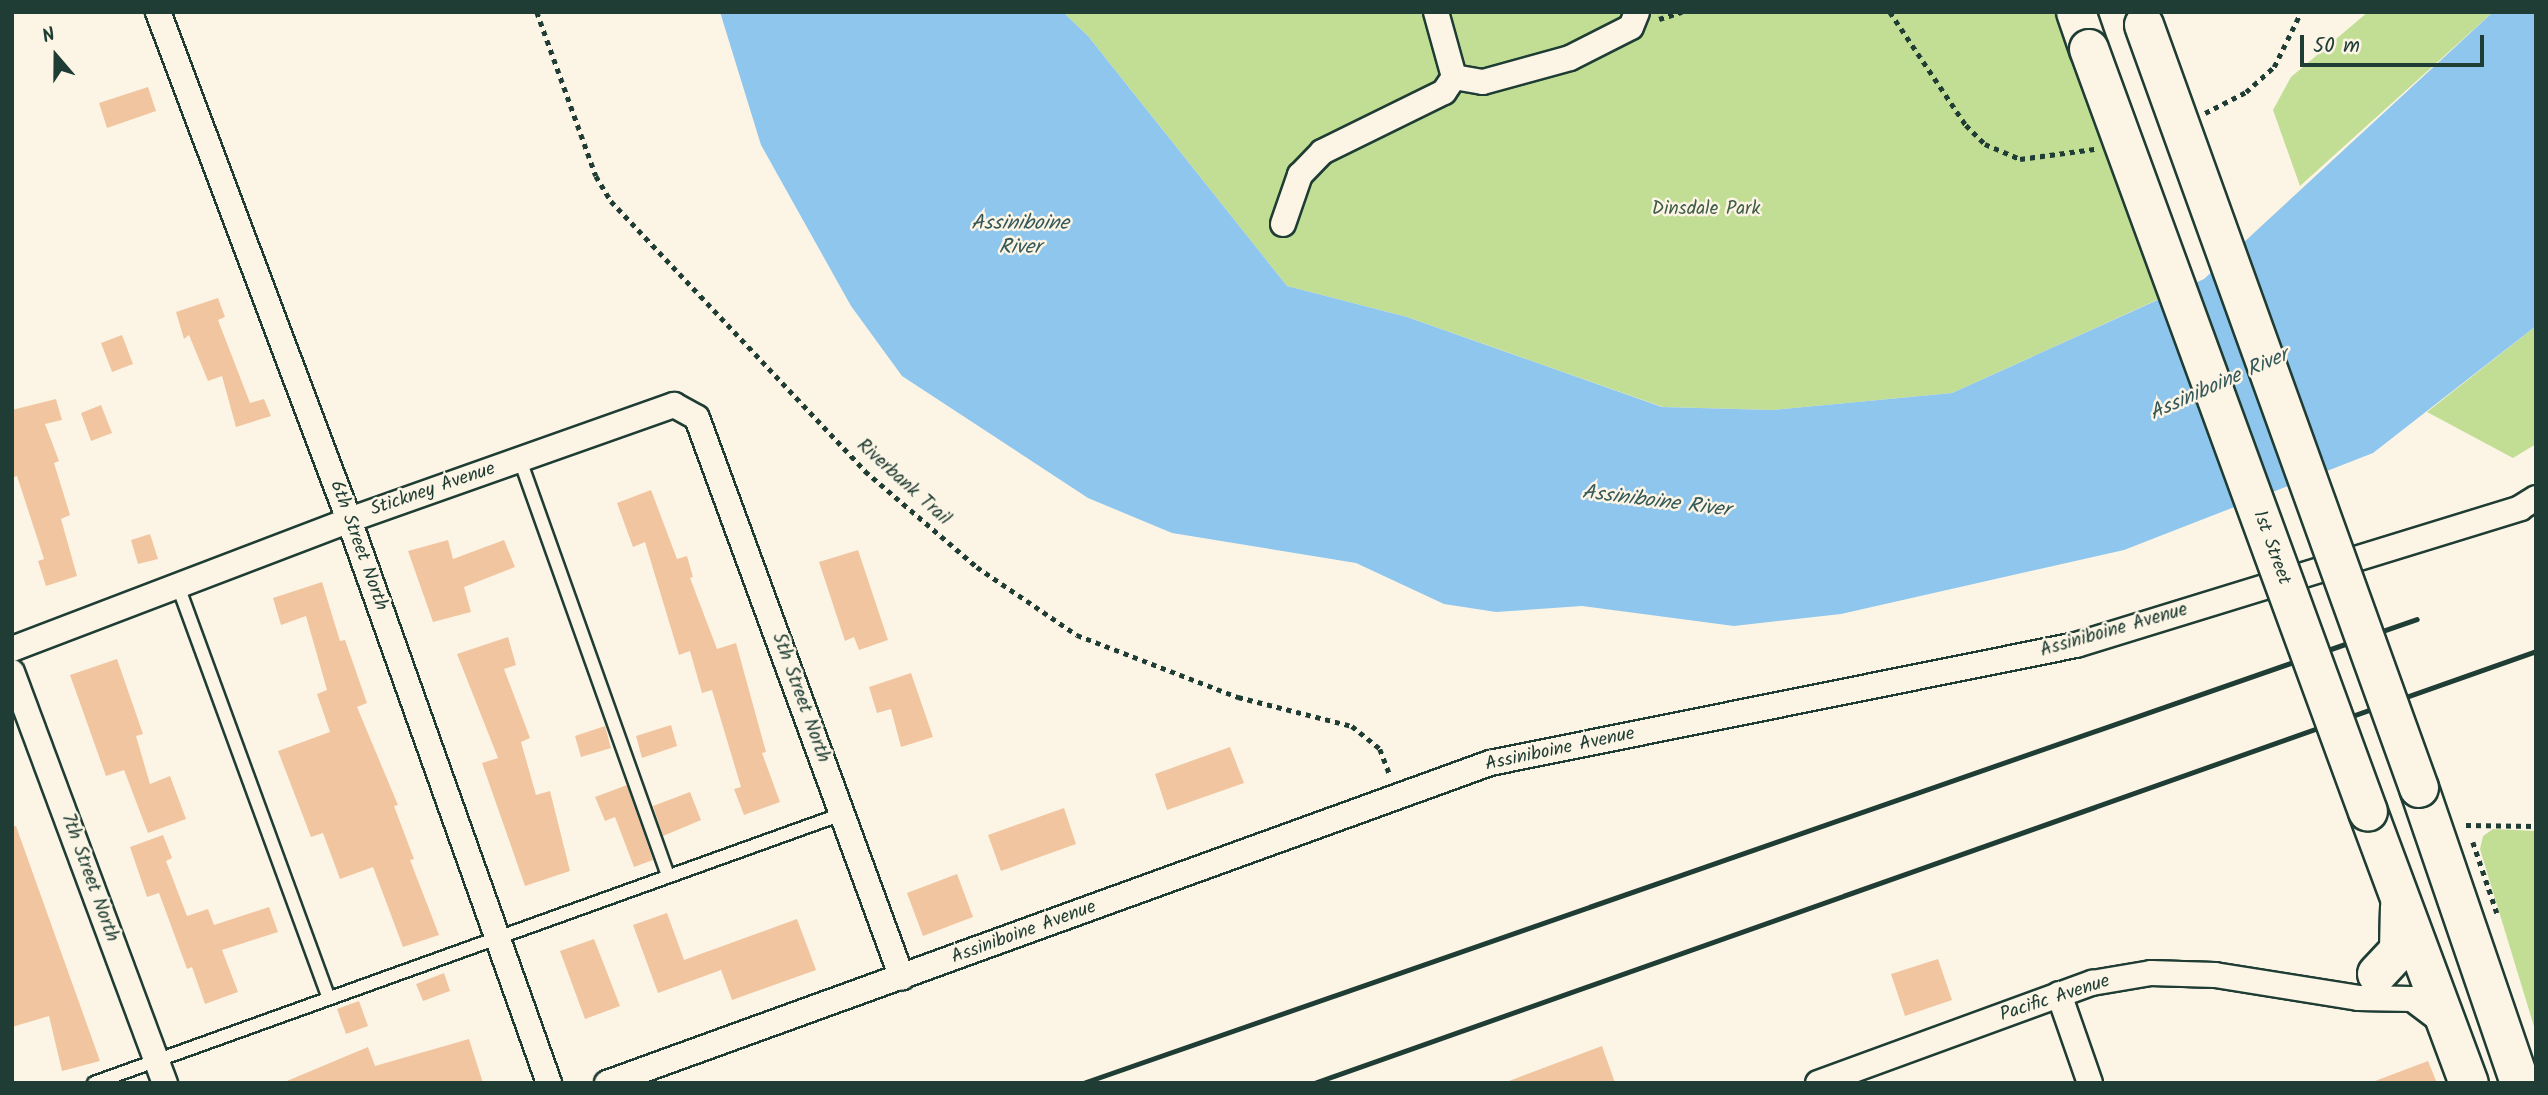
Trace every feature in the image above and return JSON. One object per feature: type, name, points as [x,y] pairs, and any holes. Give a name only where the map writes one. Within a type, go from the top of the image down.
[{"type":"main road","name":"1st Street","points":[[2076,12],[2469,1083]]},
{"type":"main road","points":[[2142,19],[2419,788],[2520,1083]]},
{"type":"main road","points":[[2377,974],[2399,950],[2402,920],[2397,891]]},
{"type":"main road","points":[[2424,960],[2444,961],[2459,971],[2505,1083]]},
{"type":"street","name":"6th Street North","points":[[158,12],[349,520],[549,1083]]},
{"type":"street","points":[[1283,224],[1300,175],[1322,152],[1444,92],[1454,77],[1436,12]]},
{"type":"street","points":[[1454,77],[1483,82],[1570,58],[1631,27],[1637,12]]},
{"type":"street","name":"Stickney Avenue","points":[[12,649],[349,520],[674,405],[697,418]]},
{"type":"street","name":"5th Street North","points":[[697,418],[902,978]]},
{"type":"street","name":"Assiniboine Avenue","points":[[607,1083],[1490,763],[2076,645],[2520,508],[2536,498]]},
{"type":"street","name":"7th Street North","points":[[12,672],[165,1083]]},
{"type":"street","name":"Pacific Avenue","points":[[2300,992],[2424,960]]},
{"type":"street","name":"Pacific Avenue","points":[[1818,1083],[2059,994],[2121,977],[2185,972],[2300,992],[2412,999],[2432,1009],[2453,1038]]},
{"type":"street","points":[[2059,994],[2090,1083]]},
{"type":"lane","points":[[520,460],[668,875]]},
{"type":"lane","points":[[178,586],[328,997]]},
{"type":"lane","points":[[94,1083],[496,935],[842,814]]},
{"type":"path","name":"Riverbank Trail","points":[[537,12],[596,176],[611,201],[865,471],[977,567],[1077,635],[1238,697],[1352,726],[1380,749],[1398,797]]},
{"type":"path","points":[[2466,825],[2536,826]]},
{"type":"green space","name":"Dinsdale Park","points":[[1063,12],[2069,12],[2170,294],[1952,393],[1773,410],[1663,407],[1407,317],[1287,286],[1088,36]]},
{"type":"green space","points":[[2368,12],[2493,12],[2300,186],[2273,110],[2291,77]]},
{"type":"green space","points":[[2536,326],[2536,444],[2513,458],[2427,412]]},
{"type":"green space","points":[[2493,829],[2536,831],[2536,1033],[2480,849],[2483,836]]},
{"type":"water","name":"Assiniboine River","points":[[720,12],[1063,12],[1088,36],[1287,286],[1407,317],[1662,407],[1773,410],[1952,393],[2204,279],[2493,12],[2536,12],[2536,326],[2373,453],[2124,550],[1841,614],[1734,626],[1582,606],[1496,612],[1444,604],[1356,563],[1172,533],[1088,498],[902,376],[851,306],[761,145]]},
{"type":"building","points":[[148,87],[156,111],[107,128],[99,103]]},
{"type":"building","points":[[218,298],[225,317],[218,320],[250,403],[264,399],[271,416],[236,427],[222,376],[208,381],[189,335],[184,339],[176,312]]},
{"type":"building","points":[[122,335],[133,364],[112,372],[101,343]]},
{"type":"building","points":[[56,399],[62,420],[45,424],[59,461],[54,463],[70,515],[61,519],[77,576],[46,586],[38,561],[44,559],[17,476],[12,478],[12,410]]},
{"type":"building","points":[[101,405],[112,433],[91,441],[81,413]]},
{"type":"building","points":[[651,490],[677,559],[687,556],[693,577],[690,578],[717,649],[736,643],[766,752],[762,753],[780,802],[744,815],[734,789],[741,787],[712,690],[702,693],[690,651],[679,655],[645,542],[633,547],[617,503]]},
{"type":"building","points":[[150,534],[158,559],[138,564],[131,540]]},
{"type":"building","points":[[448,540],[453,559],[504,540],[515,567],[464,587],[471,612],[433,622],[408,551]]},
{"type":"building","points":[[858,550],[888,640],[859,650],[854,637],[845,641],[819,562]]},
{"type":"building","points":[[322,582],[340,641],[345,640],[367,703],[357,707],[398,805],[394,806],[414,859],[410,860],[439,935],[403,947],[373,867],[340,879],[323,833],[311,837],[278,751],[330,732],[317,694],[327,690],[306,616],[281,625],[273,598]]},
{"type":"building","points":[[508,637],[516,665],[504,669],[530,738],[521,742],[536,795],[550,791],[570,871],[525,886],[482,763],[498,758],[457,654]]},
{"type":"building","points":[[117,659],[143,734],[136,736],[150,784],[170,776],[186,819],[148,833],[124,770],[106,776],[70,675]]},
{"type":"building","points":[[911,673],[933,737],[901,747],[891,709],[877,713],[869,687]]},
{"type":"building","points":[[671,725],[677,746],[642,758],[636,736]]},
{"type":"building","points":[[605,726],[611,748],[581,757],[575,736]]},
{"type":"building","points":[[1230,747],[1244,783],[1167,810],[1155,774]]},
{"type":"building","points":[[627,785],[653,860],[634,867],[615,817],[605,821],[595,797]]},
{"type":"building","points":[[690,792],[701,820],[663,836],[653,806]]},
{"type":"building","points":[[1064,808],[1076,844],[1001,871],[988,835]]},
{"type":"building","points":[[16,826],[100,1061],[62,1071],[49,1016],[12,1027],[12,827]]},
{"type":"building","points":[[163,835],[172,858],[166,861],[187,916],[208,909],[214,925],[269,907],[278,932],[222,950],[238,992],[205,1004],[192,967],[187,969],[159,893],[147,897],[130,847]]},
{"type":"building","points":[[957,874],[973,917],[923,936],[907,893]]},
{"type":"building","points":[[667,913],[684,960],[797,919],[816,970],[732,1000],[721,970],[658,993],[633,925]]},
{"type":"building","points":[[594,939],[620,1006],[585,1019],[560,951]]},
{"type":"building","points":[[1938,959],[1952,1000],[1905,1016],[1891,974]]},
{"type":"building","points":[[444,973],[450,991],[423,1001],[416,984]]},
{"type":"building","points":[[359,1001],[368,1026],[346,1034],[337,1009]]},
{"type":"building","points":[[469,1039],[483,1083],[282,1083],[368,1047],[375,1066]]},
{"type":"building","points":[[1602,1046],[1615,1083],[1509,1083],[1509,1081]]},
{"type":"building","points":[[2428,1061],[2437,1083],[2375,1083],[2375,1081]]},
{"type":"railway","points":[[1083,1083],[2417,619]]},
{"type":"railway","points":[[1314,1083],[2536,651]]}]
